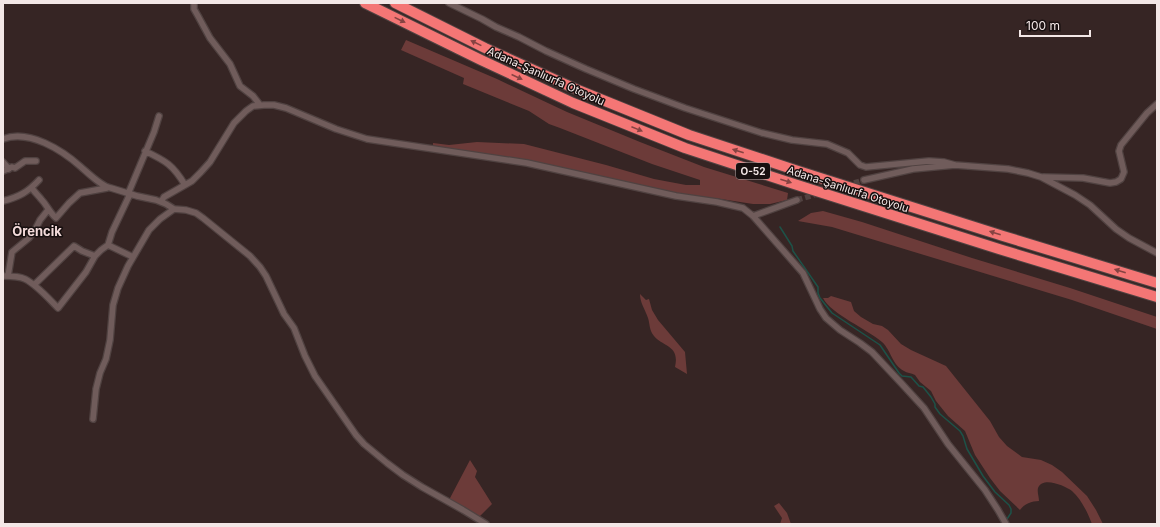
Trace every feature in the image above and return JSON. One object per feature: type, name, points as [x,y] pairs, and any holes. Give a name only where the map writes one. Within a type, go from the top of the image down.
[{"type":"highway","name":"Adana-Şanlıurfa Otoyolu","points":[[365,3],[573,103],[685,148],[999,249],[1157,297]]},
{"type":"highway","name":"Adana-Şanlıurfa Otoyolu","points":[[395,3],[486,48],[578,90],[689,135],[1003,236],[1157,283]]},
{"type":"street","points":[[194,3],[196,13],[210,38],[230,64],[240,86],[253,96],[260,105]]},
{"type":"street","points":[[449,3],[546,51],[634,89],[762,134],[792,140],[827,144],[848,153],[857,162],[870,168],[934,160],[955,165],[1013,170],[1041,177],[1083,178],[1110,183],[1119,180],[1124,172],[1119,151],[1121,145],[1157,104]]},
{"type":"street","points":[[161,202],[164,197],[192,181],[210,162],[234,123],[246,111],[252,106],[269,105],[286,108],[336,130],[367,139],[527,163],[663,194],[743,208],[753,216],[803,273],[820,309],[826,318],[840,330],[860,342],[872,352],[930,416],[948,444],[985,490],[1006,524]]},
{"type":"street","points":[[48,210],[29,238],[12,252],[5,276],[24,278],[34,285],[58,308],[86,272],[95,256],[100,250],[108,245],[154,132],[158,116]]},
{"type":"street","points":[[3,139],[12,136],[20,136],[49,145],[63,153],[107,188],[161,202],[174,209],[190,211],[203,218],[243,250],[260,267],[266,276],[284,314],[294,328],[305,356],[316,376],[343,418],[360,440],[403,475],[486,524]]},
{"type":"street","points":[[145,151],[164,160],[178,174],[185,185]]},
{"type":"street","points":[[3,162],[6,170],[15,168],[25,161],[36,161]]},
{"type":"street","points":[[864,180],[913,169],[955,165]]},
{"type":"street","points":[[1041,177],[1082,200],[1128,238],[1157,253]]},
{"type":"street","points":[[3,201],[14,198],[32,188],[39,180]]},
{"type":"street","points":[[32,188],[50,213],[56,218],[80,193],[107,188]]},
{"type":"street","points":[[753,216],[797,200]]},
{"type":"street","points":[[93,419],[96,389],[100,373],[106,359],[115,296],[121,280],[133,257],[153,226],[174,209]]},
{"type":"street","points":[[108,245],[133,257]]},
{"type":"street","points":[[34,285],[74,246],[95,256]]},
{"type":"shaded area","points":[[406,40],[497,79],[567,112],[640,142],[704,167],[788,193],[787,200],[770,204],[753,204],[680,194],[534,162],[433,146],[433,143],[449,145],[477,142],[524,144],[654,179],[686,185],[700,185],[700,180],[652,164],[549,124],[529,111],[463,84],[464,78],[401,50]]},
{"type":"shaded area","points":[[823,211],[1070,288],[1157,317],[1157,329],[1072,300],[832,227],[798,221],[811,213]]},
{"type":"shaded area","points":[[640,294],[646,300],[649,299],[652,310],[658,320],[685,352],[687,374],[675,367],[676,360],[673,350],[652,334]]},
{"type":"shaded area","points":[[831,296],[851,302],[854,311],[861,317],[888,330],[901,344],[946,366],[990,421],[999,437],[1007,446],[1022,457],[1041,460],[1062,472],[1087,496],[1103,524],[1092,524],[1084,506],[1072,491],[1049,482],[1041,484],[1038,488],[1039,501],[1028,503],[1020,510],[1000,491],[990,478],[975,455],[965,431],[948,416],[936,401],[931,391],[920,382],[915,375],[905,372],[897,365],[888,349],[882,342],[833,310],[823,298],[828,298]]},
{"type":"shaded area","points":[[470,460],[477,471],[475,477],[492,504],[479,517],[449,500]]},
{"type":"shaded area","points":[[779,503],[787,513],[791,524],[780,524],[782,518],[774,506]]},
{"type":"waterway","points":[[780,227],[792,246],[793,251],[818,287],[820,298],[832,313],[880,345],[899,373],[902,376],[911,377],[919,386],[923,387],[931,397],[940,414],[960,431],[967,449],[983,476],[995,492],[1009,505],[1011,513],[1007,519]]},
{"type":"tunnel","points":[[797,200],[864,180]]},
{"type":"district","name":"Örencik","points":[[37,231]]}]
